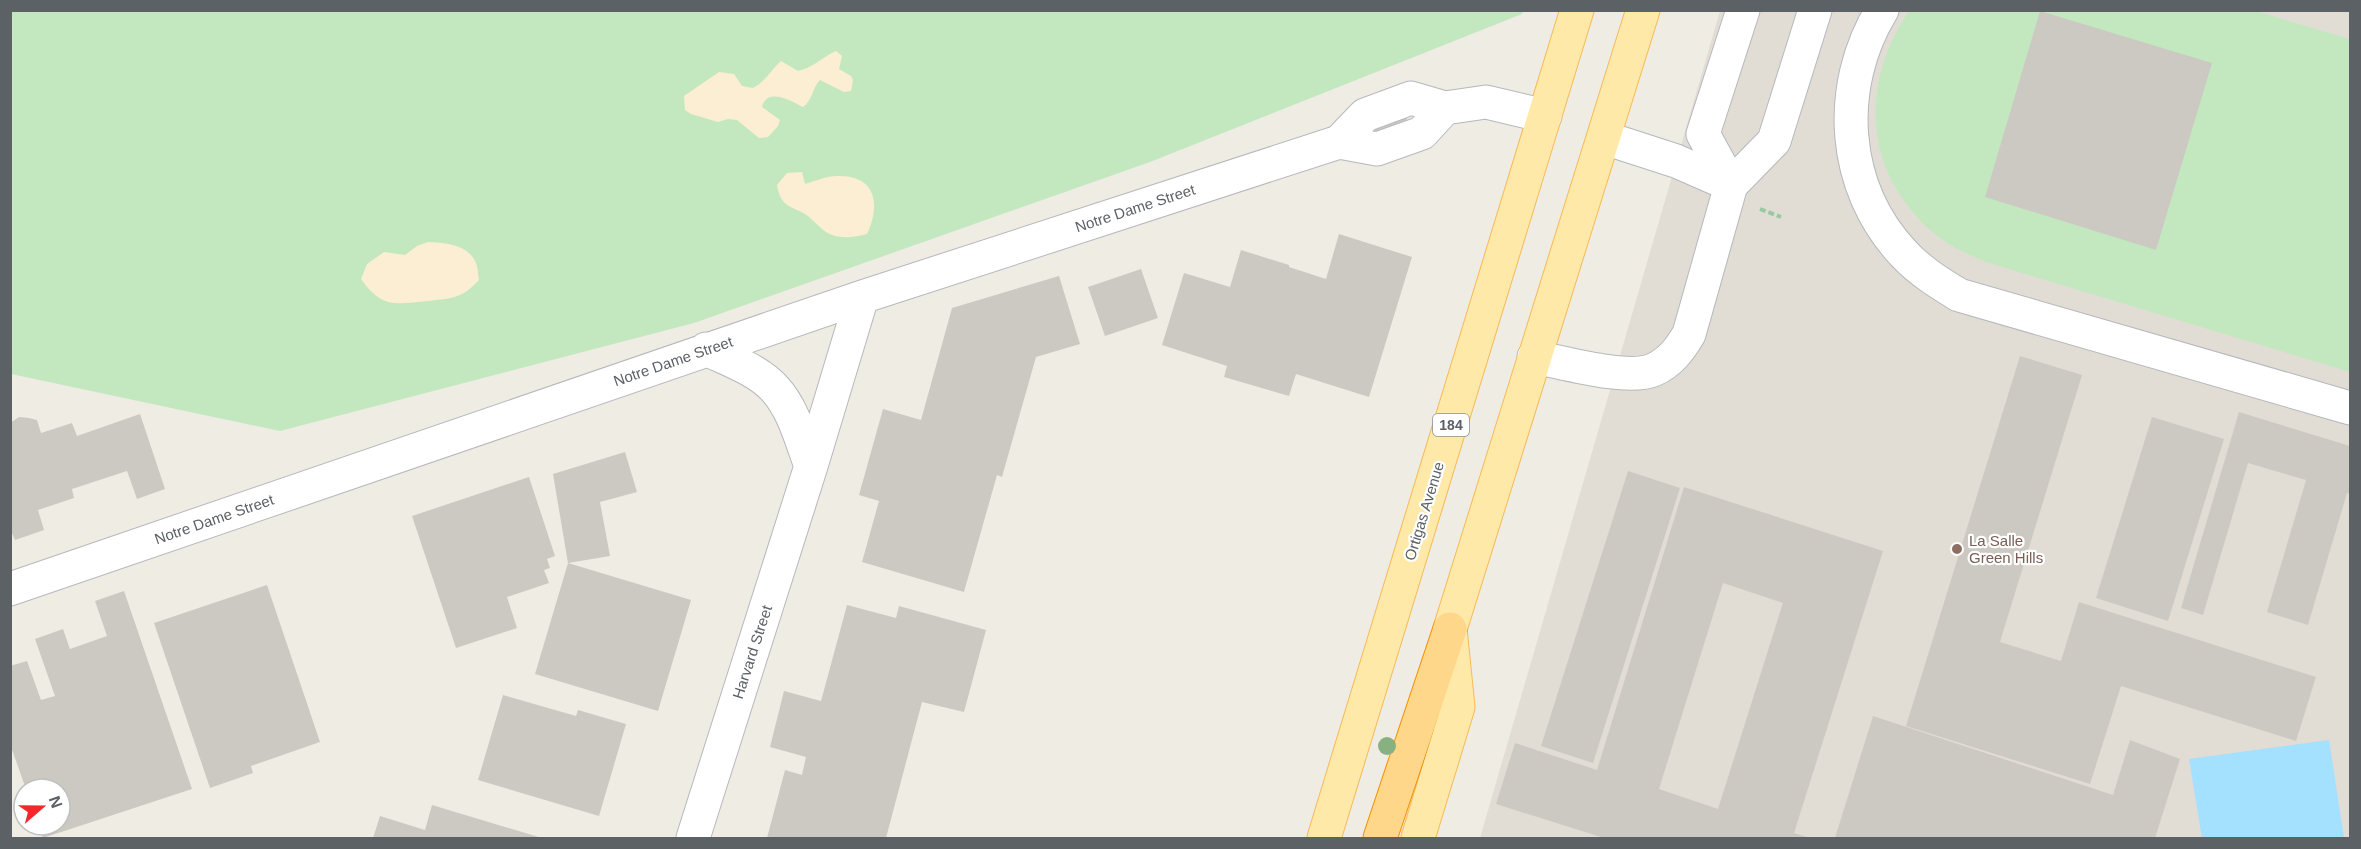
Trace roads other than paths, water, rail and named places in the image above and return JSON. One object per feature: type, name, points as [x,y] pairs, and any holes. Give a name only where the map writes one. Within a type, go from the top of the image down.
[{"type":"highway","points":[[1382,833],[1450,629]]},
{"type":"main road","name":"Ortigas Avenue","points":[[1324,838],[1577,10]]},
{"type":"main road","points":[[1418,838],[1458,707],[1450,629],[1605,138],[1643,10]]},
{"type":"street","points":[[1731,185],[1703,134],[1743,10]]},
{"type":"street","points":[[1534,357],[1613,373],[1652,370],[1677,353],[1689,334],[1731,185],[1774,141],[1815,10]]},
{"type":"street","points":[[1882,10],[1870,30],[1858,62],[1851,96],[1850,130],[1856,164],[1866,197],[1882,227],[1904,254],[1930,277],[1959,295],[2350,408]]},
{"type":"street","name":"Notre Dame Street","points":[[10,589],[706,349],[1339,142],[1365,116],[1411,98],[1445,108],[1486,102],[1545,116]]},
{"type":"street","points":[[1605,138],[1676,162],[1731,185]]},
{"type":"street","name":"Harvard Street","points":[[693,838],[862,297]]},
{"type":"street","points":[[706,349],[750,370],[775,388],[791,413],[811,466]]},
{"type":"water","points":[[2329,740],[2344,838],[2202,838],[2189,759]]},
{"type":"place","name":"La Salle Green Hills","points":[[1957,549]]}]
